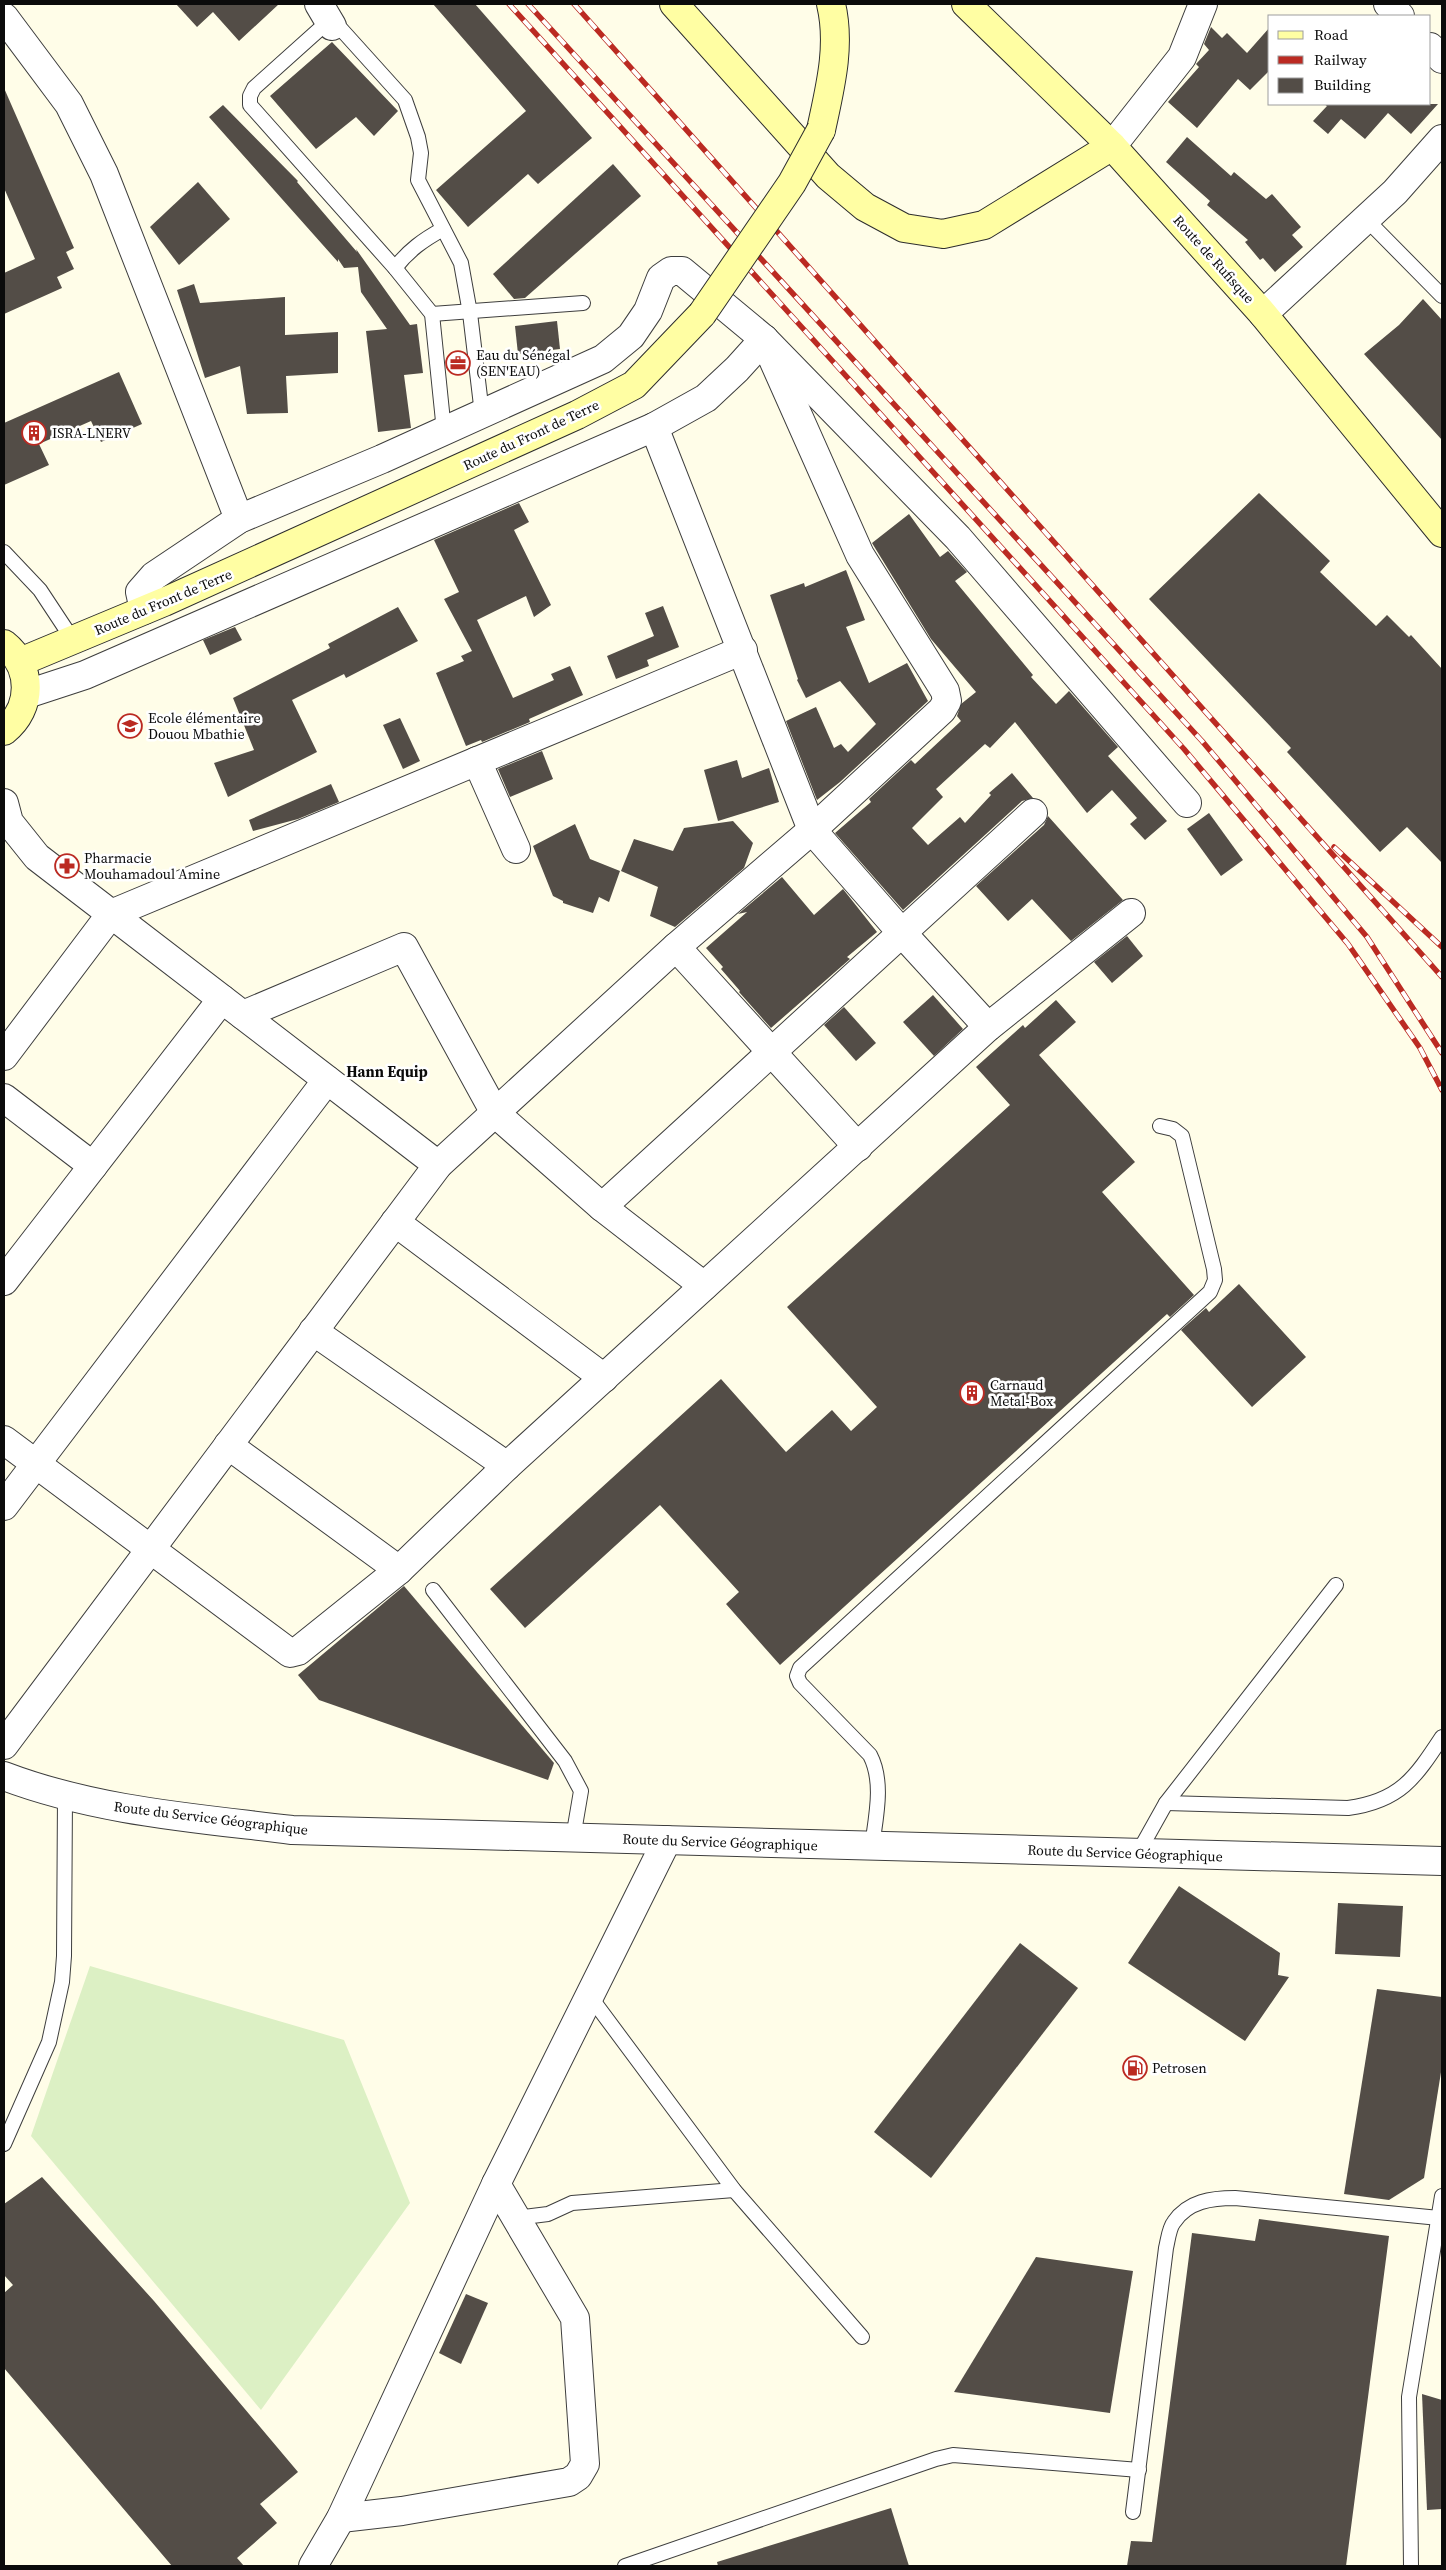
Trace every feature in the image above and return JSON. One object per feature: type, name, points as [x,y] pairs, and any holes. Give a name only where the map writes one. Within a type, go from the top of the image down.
[{"type":"main road","points":[[674,4],[828,176],[865,207],[904,228],[943,234],[984,225],[1112,146]]},
{"type":"main road","name":"Route du Front de Terre","points":[[27,694],[26,678],[12,653],[73,640],[144,610],[585,411],[634,385],[702,314],[792,183],[820,130],[834,69],[834,18],[831,4]]},
{"type":"main road","name":"Route de Rufisque","points":[[966,4],[1112,146],[1263,314],[1442,533]]},
{"type":"main road","points":[[4,731],[13,724],[22,710],[27,694]]},
{"type":"street","points":[[1112,146],[1182,56],[1203,4]]},
{"type":"street","points":[[1388,4],[1399,15]]},
{"type":"street","points":[[4,17],[69,104],[104,174],[239,519]]},
{"type":"street","points":[[1431,48],[1442,59]]},
{"type":"street","points":[[1263,314],[1395,192],[1442,139]]},
{"type":"street","points":[[144,610],[140,592],[154,576],[239,519],[444,431],[603,359],[631,336],[648,311],[660,278],[671,271],[682,271],[764,339],[958,538],[1187,803]]},
{"type":"street","points":[[27,694],[85,675],[654,427],[706,398],[737,369],[764,339]]},
{"type":"street","points":[[4,1745],[438,1165],[676,947],[812,830],[942,710],[947,701],[945,691],[860,555],[764,339]]},
{"type":"street","points":[[654,427],[812,830],[902,933],[988,1027]]},
{"type":"street","points":[[73,640],[85,675]]},
{"type":"street","points":[[4,1056],[111,914],[743,650]]},
{"type":"street","points":[[478,761],[516,849]]},
{"type":"street","points":[[4,803],[9,822],[37,857],[438,1165]]},
{"type":"street","points":[[602,1207],[1033,813]]},
{"type":"street","points":[[4,1440],[290,1653],[305,1648],[399,1570],[507,1466],[988,1027],[1131,913]]},
{"type":"street","points":[[5,1277],[93,1166],[232,1007],[404,947],[495,1113],[602,1207],[704,1286]]},
{"type":"street","points":[[676,947],[858,1147]]},
{"type":"street","points":[[4,1506],[327,1080]]},
{"type":"street","points":[[4,1098],[93,1166]]},
{"type":"street","points":[[395,1222],[604,1378]]},
{"type":"street","points":[[313,1331],[507,1466]]},
{"type":"street","points":[[228,1445],[399,1570]]},
{"type":"street","name":"Route du Service Géographique","points":[[4,1776],[65,1796],[115,1808],[292,1830],[1442,1861]]},
{"type":"street","points":[[313,2566],[341,2518],[496,2184],[667,1840]]},
{"type":"street","points":[[341,2518],[402,2511],[569,2482],[578,2476],[585,2464],[575,2318],[496,2184]]},
{"type":"lane","points":[[444,431],[432,314],[395,268],[250,105],[250,96],[254,88],[322,27],[325,15],[405,100],[418,137],[421,153],[418,180],[461,263],[470,313],[482,414]]},
{"type":"lane","points":[[1366,219],[1442,296]]},
{"type":"lane","points":[[395,268],[420,241],[443,229]]},
{"type":"lane","points":[[432,314],[470,313],[583,303]]},
{"type":"lane","points":[[4,552],[40,590],[73,640]]},
{"type":"lane","points":[[872,1846],[878,1797],[876,1766],[870,1755],[800,1683],[797,1676],[800,1668],[1210,1292],[1215,1280],[1214,1269],[1182,1136],[1173,1129],[1160,1126]]},
{"type":"lane","points":[[1138,1853],[1166,1803],[1336,1585]]},
{"type":"lane","points":[[432,1590],[565,1761],[581,1791],[573,1838]]},
{"type":"lane","points":[[1166,1803],[1348,1808],[1367,1806],[1388,1798],[1406,1786],[1418,1774],[1442,1736]]},
{"type":"lane","points":[[4,2144],[49,2042],[62,1982],[64,1956],[65,1796]]},
{"type":"lane","points":[[589,1995],[734,2190],[862,2337]]},
{"type":"lane","points":[[516,2218],[548,2214],[572,2203],[734,2190]]},
{"type":"lane","points":[[1412,2566],[1408,2397],[1442,2196]]},
{"type":"lane","points":[[1133,2512],[1166,2248],[1173,2222],[1188,2208],[1211,2198],[1234,2198],[1439,2218]]},
{"type":"lane","points":[[624,2566],[936,2459],[954,2455],[1138,2470]]},
{"type":"green space","points":[[90,1966],[344,2040],[410,2203],[261,2410],[31,2136]]},
{"type":"building","points":[[176,4],[279,4],[239,41],[213,12],[197,27]]},
{"type":"building","points":[[433,4],[475,4],[592,138],[538,184],[528,174],[468,227],[436,190],[526,111]]},
{"type":"building","points":[[1211,27],[1222,38],[1227,33],[1247,53],[1268,29],[1268,72],[1250,90],[1238,79],[1197,128],[1168,102],[1199,67],[1196,64],[1209,50],[1204,44]]},
{"type":"building","points":[[332,42],[398,111],[374,136],[356,117],[316,149],[270,96]]},
{"type":"building","points":[[4,88],[74,248],[66,252],[74,269],[57,277],[62,288],[4,314],[4,273],[35,259],[4,188]]},
{"type":"building","points":[[1438,104],[1411,134],[1388,113],[1365,139],[1341,119],[1328,134],[1313,121],[1327,106],[1326,105]]},
{"type":"building","points":[[223,105],[298,181],[357,252],[356,249],[410,325],[417,324],[423,373],[404,375],[411,428],[378,432],[366,331],[387,329],[361,292],[358,267],[344,268],[338,259],[338,262],[209,117]]},
{"type":"building","points":[[1187,137],[1231,176],[1234,172],[1266,199],[1272,194],[1301,227],[1292,235],[1303,247],[1275,272],[1263,258],[1260,260],[1245,242],[1248,240],[1207,205],[1210,201],[1166,162]]},
{"type":"building","points":[[613,164],[641,196],[525,298],[514,299],[493,274]]},
{"type":"building","points":[[198,182],[230,219],[179,265],[150,227]]},
{"type":"building","points":[[194,284],[200,303],[285,297],[285,335],[338,332],[338,373],[286,376],[288,413],[247,414],[240,366],[205,378],[177,290]]},
{"type":"building","points":[[1423,299],[1442,320],[1442,440],[1364,354],[1399,325]]},
{"type":"building","points":[[557,321],[560,349],[518,354],[515,326]]},
{"type":"building","name":"ISRA-LNERV","points":[[119,372],[142,424],[101,442],[91,421],[39,444],[49,465],[4,485],[4,423]]},
{"type":"building","points":[[1259,493],[1330,561],[1320,572],[1376,626],[1387,615],[1409,637],[1411,635],[1442,669],[1442,863],[1407,827],[1380,852],[1287,752],[1291,748],[1149,599]]},
{"type":"building","points":[[519,503],[529,522],[514,530],[551,605],[534,617],[526,596],[477,620],[513,698],[554,680],[551,674],[570,666],[583,695],[529,719],[530,722],[482,742],[481,740],[466,746],[436,673],[464,661],[461,656],[472,651],[444,599],[459,592],[434,540]]},
{"type":"building","points":[[909,514],[940,557],[948,551],[967,572],[955,581],[1033,675],[1031,677],[1056,704],[1069,691],[1118,747],[1108,756],[1167,821],[1145,840],[1130,824],[1137,818],[1112,790],[1087,813],[1015,722],[990,748],[985,744],[936,789],[943,797],[912,828],[928,845],[960,817],[965,823],[991,795],[989,793],[1012,773],[1033,798],[1022,801],[903,910],[835,833],[871,802],[869,799],[911,760],[915,764],[961,721],[957,716],[961,704],[976,692],[931,639],[872,543]]},
{"type":"building","points":[[846,570],[865,620],[846,627],[869,683],[907,663],[928,701],[840,782],[817,800],[786,721],[816,707],[834,748],[841,744],[848,752],[876,724],[840,681],[806,698],[797,680],[770,595],[804,583],[805,587]]},
{"type":"building","points":[[663,606],[679,647],[647,660],[649,666],[616,679],[607,656],[654,636],[645,613]]},
{"type":"building","points":[[398,607],[418,641],[346,678],[344,674],[292,700],[317,752],[228,797],[214,763],[254,750],[233,698],[330,648],[328,644]]},
{"type":"building","points":[[235,627],[242,640],[210,655],[203,640]]},
{"type":"building","points":[[400,718],[420,761],[403,769],[383,725]]},
{"type":"building","points":[[542,751],[553,779],[510,797],[498,769]]},
{"type":"building","points":[[737,760],[742,778],[769,768],[779,802],[718,821],[704,770]]},
{"type":"building","points":[[331,784],[339,802],[298,819],[253,831],[249,820]]},
{"type":"building","points":[[1209,813],[1243,860],[1221,876],[1187,829]]},
{"type":"building","points":[[1048,816],[1123,900],[1071,941],[1032,899],[1008,921],[976,886],[1044,825]]},
{"type":"building","points":[[733,821],[753,843],[744,868],[675,927],[650,916],[658,887],[621,871],[634,839],[673,851],[684,828]]},
{"type":"building","points":[[575,824],[590,859],[620,871],[609,902],[599,897],[593,913],[563,903],[563,901],[553,896],[533,846]]},
{"type":"building","points":[[782,877],[814,915],[843,889],[877,932],[847,957],[850,959],[771,1028],[739,992],[721,969],[723,967],[706,948],[747,912],[738,914]]},
{"type":"building","points":[[1127,936],[1143,956],[1112,983],[1094,962]]},
{"type":"building","points":[[933,995],[963,1029],[934,1056],[903,1022]]},
{"type":"building","name":"Carnaud Metal-Box","points":[[1056,1000],[1076,1022],[1039,1055],[1135,1162],[1102,1192],[1194,1295],[1170,1317],[1167,1314],[780,1665],[726,1604],[739,1592],[660,1505],[525,1628],[490,1589],[721,1379],[786,1452],[832,1410],[851,1431],[877,1407],[787,1307],[1010,1105],[976,1067],[1023,1025],[1025,1028]]},
{"type":"building","points":[[844,1007],[876,1043],[856,1061],[824,1025]]},
{"type":"building","points":[[1239,1284],[1306,1357],[1252,1407],[1181,1330],[1206,1308],[1209,1312]]},
{"type":"building","points":[[404,1586],[554,1763],[548,1780],[319,1700],[298,1675]]},
{"type":"building","points":[[1179,1886],[1280,1953],[1278,1975],[1289,1977],[1245,2041],[1128,1963]]},
{"type":"building","points":[[1338,1903],[1403,1906],[1400,1957],[1335,1954]]},
{"type":"building","points":[[1020,1943],[1078,1988],[931,2178],[874,2132]]},
{"type":"building","points":[[1377,1989],[1442,1997],[1442,2066],[1424,2178],[1389,2200],[1344,2194]]},
{"type":"building","points":[[42,2177],[154,2301],[298,2472],[260,2504],[277,2523],[237,2558],[244,2566],[172,2566],[4,2368],[4,2293],[13,2285],[4,2275],[4,2204]]},
{"type":"building","points":[[1259,2219],[1389,2236],[1346,2566],[1127,2566],[1131,2541],[1152,2542],[1192,2233],[1255,2241]]},
{"type":"building","points":[[1036,2257],[1133,2271],[1110,2413],[954,2392]]},
{"type":"building","points":[[466,2294],[488,2303],[461,2364],[439,2353]]},
{"type":"building","points":[[1422,2394],[1442,2400],[1442,2509],[1427,2510]]},
{"type":"building","points":[[891,2508],[909,2566],[718,2566],[717,2562]]},
{"type":"railway","points":[[509,4],[1184,749],[1348,944],[1420,1048],[1442,1090]]},
{"type":"railway","points":[[528,4],[1202,741],[1367,937],[1442,1053]]},
{"type":"railway","points":[[574,4],[1442,977]]},
{"type":"railway","points":[[1334,847],[1442,947]]},
{"type":"place","name":"Eau du Sénégal (SEN'EAU)","points":[[458,363]]},
{"type":"place","name":"ISRA-LNERV","points":[[34,433]]},
{"type":"place","name":"Ecole élémentaire Douou Mbathie","points":[[130,726]]},
{"type":"place","name":"Pharmacie Mouhamadoul Amine","points":[[67,866]]},
{"type":"place","name":"Carnaud Metal-Box","points":[[972,1393]]},
{"type":"place","name":"Petrosen","points":[[1135,2068]]},
{"type":"district","name":"Hann Equip","points":[[387,1072]]}]
